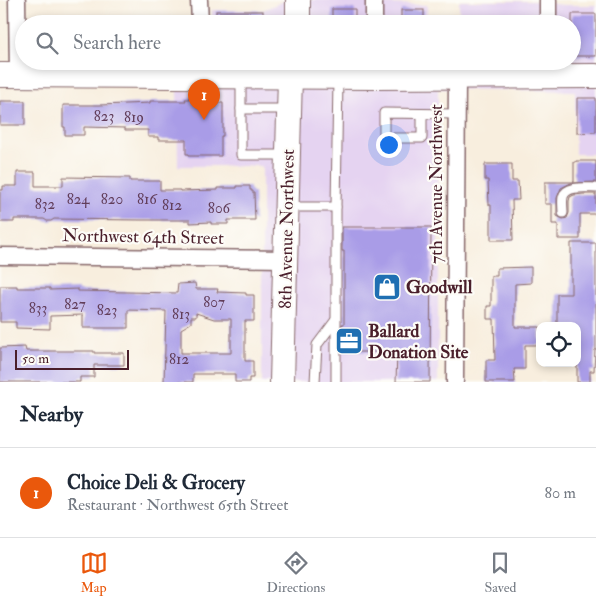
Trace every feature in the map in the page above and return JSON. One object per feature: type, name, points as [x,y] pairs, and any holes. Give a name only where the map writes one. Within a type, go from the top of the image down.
[{"type":"street","points":[[15,15],[17,0]]},
{"type":"street","points":[[199,0],[200,15]]},
{"type":"street","points":[[284,0],[284,15]]},
{"type":"street","points":[[298,0],[298,15]]},
{"type":"street","points":[[374,0],[374,15]]},
{"type":"street","points":[[548,0],[548,15]]},
{"type":"street","points":[[15,19],[9,75],[145,70]]},
{"type":"street","points":[[210,70],[241,76],[270,70]]},
{"type":"street","name":"8th Avenue Northwest","points":[[282,382],[288,207],[290,70]]},
{"type":"street","points":[[307,70],[338,77],[370,70]]},
{"type":"street","points":[[384,70],[457,77],[528,70]]},
{"type":"street","points":[[560,70],[596,76]]},
{"type":"street","name":"7th Avenue Northwest","points":[[455,382],[457,77]]},
{"type":"street","name":"Northwest 64th Street","points":[[0,256],[286,259]]},
{"type":"lane","points":[[241,76],[241,155],[288,155]]},
{"type":"lane","points":[[336,382],[338,77]]},
{"type":"lane","points":[[241,109],[289,109]]},
{"type":"lane","points":[[422,114],[422,138],[384,138],[384,113],[457,114]]},
{"type":"lane","points":[[563,213],[563,197],[566,192],[571,189],[596,188]]},
{"type":"lane","points":[[288,207],[336,207]]},
{"type":"lane","points":[[315,382],[317,345],[335,321]]},
{"type":"shaded area","points":[[286,0],[379,0],[386,4],[427,5],[427,15],[212,15],[212,10],[263,10]]},
{"type":"shaded area","points":[[459,1],[533,1],[563,5],[596,5],[596,154],[575,154],[575,91],[438,89],[438,382],[262,382],[262,166],[178,166],[177,90],[212,91],[212,70],[581,70],[581,15],[459,15]]},
{"type":"building","points":[[332,9],[355,9],[355,15],[332,15]]},
{"type":"building","points":[[401,10],[424,10],[424,15],[401,15]]},
{"type":"building","points":[[216,11],[263,11],[263,15],[216,15]]},
{"type":"building","points":[[596,14],[596,56],[581,56],[581,15],[572,15]]},
{"type":"building","points":[[189,97],[216,97],[216,103],[223,103],[221,156],[189,156],[189,154],[186,154],[186,140],[158,140],[158,137],[148,137],[148,130],[84,127],[84,135],[65,135],[63,105],[186,101],[185,99],[189,99]]},
{"type":"building","points":[[577,98],[596,98],[596,132],[577,133]]},
{"type":"building","points":[[0,101],[25,101],[25,125],[0,125]]},
{"type":"building","points":[[596,161],[596,182],[571,183],[561,188],[557,198],[557,216],[563,219],[567,218],[570,197],[583,194],[596,194],[596,214],[580,214],[580,239],[558,239],[558,224],[552,224],[552,204],[545,204],[545,182],[574,182],[574,162]]},
{"type":"building","points":[[485,164],[512,164],[512,181],[518,181],[519,200],[512,200],[513,240],[491,240],[491,205],[489,205],[488,180],[485,180]]},
{"type":"building","points":[[17,172],[35,172],[35,186],[63,186],[63,177],[130,178],[130,181],[160,181],[160,190],[180,191],[218,190],[218,188],[250,186],[250,190],[254,192],[255,220],[228,220],[228,224],[211,224],[211,222],[190,223],[190,220],[54,219],[47,221],[44,219],[14,219],[14,222],[0,222],[0,190],[3,190],[3,186],[17,186]]},
{"type":"building","name":"Goodwill","points":[[342,227],[431,227],[430,382],[396,382],[397,352],[342,352],[344,251],[342,251]]},
{"type":"building","points":[[571,243],[596,243],[596,350],[594,371],[590,371],[590,382],[577,382],[577,367],[581,367],[581,322],[557,322],[557,294],[571,294]]},
{"type":"building","points":[[531,267],[531,283],[515,284],[515,327],[536,327],[536,345],[525,345],[525,369],[514,369],[515,382],[486,382],[486,360],[495,360],[494,319],[487,319],[487,306],[491,306],[491,276],[497,276],[497,268]]},
{"type":"building","points":[[195,283],[196,289],[218,289],[217,292],[254,295],[254,321],[245,321],[245,361],[253,361],[253,378],[249,378],[249,382],[235,382],[235,374],[193,374],[193,382],[164,382],[166,311],[128,310],[128,328],[83,328],[83,315],[50,316],[50,329],[16,328],[16,322],[0,322],[0,286],[50,288],[50,290],[78,289],[78,291],[177,293],[178,284]],"holes":[[[196,313],[214,319],[231,319],[231,353],[181,353],[181,329],[191,323],[191,317],[196,317]]]},
{"type":"building","points":[[25,347],[26,351],[124,353],[124,365],[94,365],[94,377],[80,377],[80,382],[0,382],[0,348]]},
{"type":"place","name":"Choice Deli & Grocery","points":[[204,120]]},
{"type":"place","name":"Goodwill","points":[[387,287]]},
{"type":"place","name":"Ballard Donation Site","points":[[349,341]]}]
